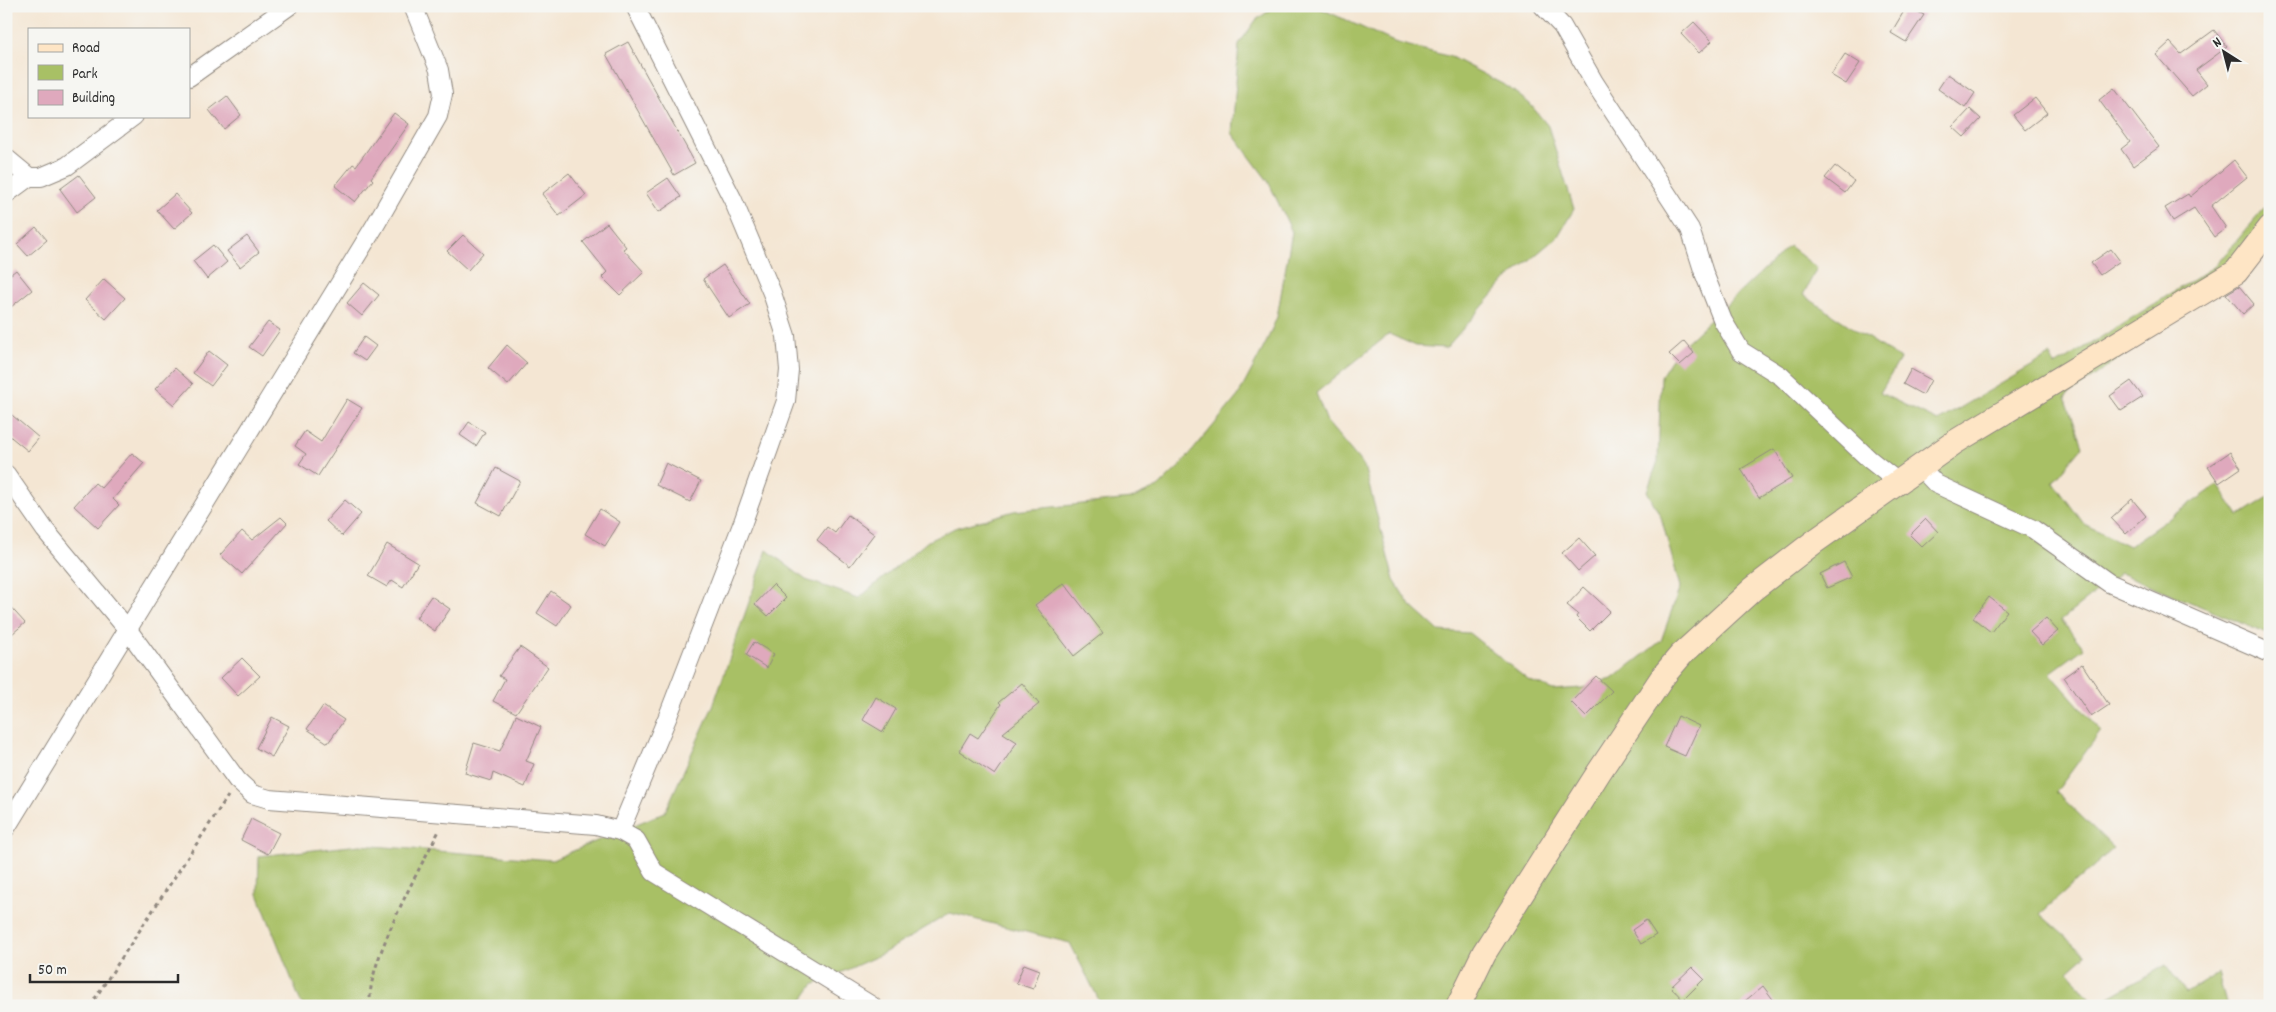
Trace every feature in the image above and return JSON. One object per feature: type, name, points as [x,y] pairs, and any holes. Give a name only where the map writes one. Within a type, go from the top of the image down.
[{"type":"street","points":[[190,76],[289,6]]},
{"type":"street","points":[[6,828],[373,229],[438,116],[443,94],[439,70],[413,6]]},
{"type":"street","points":[[620,831],[665,724],[743,522],[786,401],[790,370],[786,336],[736,209],[635,6]]},
{"type":"street","points":[[1543,6],[1562,26],[1594,82],[1690,229],[1704,273],[1723,321],[1741,350],[1781,376],[1869,459],[1898,482]]},
{"type":"street","points":[[6,194],[29,177],[41,176],[67,166],[131,118]]},
{"type":"street","points":[[6,158],[29,177]]},
{"type":"street","points":[[1458,1006],[1490,945],[1599,772],[1672,664],[1754,589],[1814,542],[1898,482],[1994,417],[2236,272],[2270,228]]},
{"type":"street","points":[[1920,467],[1936,484],[2033,529],[2108,583],[2270,652]]},
{"type":"street","points":[[6,474],[45,530],[128,630],[238,780],[252,794],[269,799],[596,825],[620,831],[636,840],[654,872],[872,1006]]},
{"type":"path","points":[[90,1006],[238,780]]},
{"type":"path","points":[[371,1006],[368,996],[377,963],[394,921],[448,813]]},
{"type":"green space","points":[[1276,6],[1315,6],[1394,42],[1451,57],[1508,87],[1530,104],[1548,126],[1574,209],[1558,236],[1505,281],[1446,348],[1416,346],[1389,334],[1316,393],[1327,422],[1364,466],[1394,580],[1409,604],[1439,631],[1469,633],[1528,680],[1553,690],[1582,688],[1612,679],[1661,641],[1680,587],[1661,517],[1647,491],[1658,461],[1661,376],[1677,351],[1789,246],[1817,268],[1803,295],[1900,359],[1880,393],[1938,421],[2050,355],[2055,366],[2215,266],[2270,202],[2270,227],[2239,272],[2065,397],[2083,446],[2053,482],[2084,524],[2129,546],[2218,485],[2239,516],[2270,496],[2270,576],[2265,580],[2270,585],[2270,635],[2120,573],[2061,620],[2084,648],[2050,673],[2101,731],[2056,792],[2114,848],[2040,914],[2086,955],[2068,971],[2095,1005],[2166,965],[2186,993],[2218,973],[2227,1006],[1102,1006],[1070,943],[950,913],[882,954],[813,985],[799,1006],[305,1006],[301,1003],[258,894],[259,856],[360,845],[552,860],[665,812],[713,706],[767,550],[806,580],[859,598],[928,541],[955,528],[1014,511],[1131,499],[1158,487],[1179,467],[1238,396],[1266,343],[1277,317],[1292,232],[1268,181],[1232,133],[1239,44],[1256,20]]},
{"type":"building","points":[[1907,6],[1924,15],[1906,42],[1891,33]]},
{"type":"building","points":[[1694,22],[1712,41],[1699,53],[1681,34]]},
{"type":"building","points":[[2214,30],[2227,47],[2196,70],[2207,84],[2192,96],[2156,55],[2170,42],[2181,54]]},
{"type":"building","points":[[628,42],[695,163],[674,175],[606,54]]},
{"type":"building","points":[[1845,54],[1860,63],[1846,84],[1831,75]]},
{"type":"building","points":[[1948,74],[1975,93],[1965,108],[1938,89]]},
{"type":"building","points":[[2114,88],[2159,147],[2133,166],[2121,149],[2130,142],[2099,100]]},
{"type":"building","points":[[227,96],[241,115],[224,129],[209,110]]},
{"type":"building","points":[[2035,98],[2047,113],[2025,130],[2013,115]]},
{"type":"building","points":[[1970,109],[1981,119],[1964,137],[1953,127]]},
{"type":"building","points":[[394,113],[409,124],[371,178],[373,180],[355,202],[335,186],[353,164],[356,166]]},
{"type":"building","points":[[2234,160],[2247,177],[2211,206],[2226,228],[2214,237],[2194,208],[2173,221],[2165,208],[2188,194],[2190,197]]},
{"type":"building","points":[[1835,166],[1854,181],[1845,193],[1825,178]]},
{"type":"building","points":[[569,173],[586,195],[559,216],[542,194]]},
{"type":"building","points":[[79,175],[96,197],[77,212],[60,189]]},
{"type":"building","points":[[668,178],[681,197],[659,212],[646,193]]},
{"type":"building","points":[[175,194],[192,213],[174,229],[157,210]]},
{"type":"building","points":[[607,223],[626,247],[623,249],[644,272],[620,295],[602,277],[607,272],[583,242]]},
{"type":"building","points":[[36,227],[47,240],[28,256],[17,244]]},
{"type":"building","points":[[463,235],[483,253],[468,270],[447,251]]},
{"type":"building","points":[[247,236],[259,252],[240,267],[227,251]]},
{"type":"building","points":[[213,245],[227,262],[207,279],[193,261]]},
{"type":"building","points":[[2111,249],[2120,261],[2100,275],[2091,263]]},
{"type":"building","points":[[723,265],[750,304],[729,318],[703,279]]},
{"type":"building","points":[[16,270],[32,290],[6,311],[6,278]]},
{"type":"building","points":[[104,279],[125,298],[106,319],[85,300]]},
{"type":"building","points":[[364,283],[379,295],[362,316],[347,303]]},
{"type":"building","points":[[2239,286],[2254,304],[2243,314],[2226,294]]},
{"type":"building","points":[[268,322],[280,330],[262,356],[249,347]]},
{"type":"building","points":[[364,337],[376,346],[365,361],[353,353]]},
{"type":"building","points":[[1684,341],[1694,353],[1680,365],[1669,354]]},
{"type":"building","points":[[507,345],[527,363],[508,385],[488,368]]},
{"type":"building","points":[[209,351],[227,365],[211,386],[193,373]]},
{"type":"building","points":[[175,368],[193,384],[174,405],[155,389]]},
{"type":"building","points":[[1911,369],[1931,380],[1923,395],[1903,384]]},
{"type":"building","points":[[2131,381],[2143,397],[2121,411],[2110,396]]},
{"type":"building","points":[[347,399],[362,408],[318,476],[299,464],[306,454],[295,446],[305,431],[321,442]]},
{"type":"building","points":[[6,410],[39,438],[28,451],[6,433]]},
{"type":"building","points":[[469,422],[485,432],[476,446],[460,435]]},
{"type":"building","points":[[1774,449],[1792,478],[1759,498],[1741,469]]},
{"type":"building","points":[[2230,452],[2241,468],[2219,483],[2208,467]]},
{"type":"building","points":[[132,453],[144,463],[113,499],[119,505],[98,528],[74,506],[95,483],[101,488]]},
{"type":"building","points":[[666,463],[701,481],[690,502],[656,485]]},
{"type":"building","points":[[496,468],[520,481],[501,516],[477,503]]},
{"type":"building","points":[[2132,499],[2146,516],[2126,534],[2111,518]]},
{"type":"building","points":[[345,500],[361,514],[342,536],[326,521]]},
{"type":"building","points":[[600,509],[620,522],[605,546],[585,534]]},
{"type":"building","points":[[848,515],[874,534],[850,566],[817,540],[827,527],[835,533]]},
{"type":"building","points":[[281,517],[287,523],[242,574],[220,555],[242,531],[252,540]]},
{"type":"building","points":[[1926,519],[1938,532],[1922,547],[1910,535]]},
{"type":"building","points":[[1579,538],[1595,556],[1578,571],[1562,553]]},
{"type":"building","points":[[387,544],[418,563],[403,587],[392,580],[387,587],[368,576]]},
{"type":"building","points":[[1844,562],[1852,577],[1827,588],[1820,574]]},
{"type":"building","points":[[1064,583],[1103,633],[1074,656],[1035,605]]},
{"type":"building","points":[[773,585],[786,598],[768,616],[755,604]]},
{"type":"building","points":[[1584,587],[1610,611],[1590,631],[1576,617],[1578,614],[1567,605]]},
{"type":"building","points":[[551,591],[571,605],[557,626],[537,613]]},
{"type":"building","points":[[431,596],[450,609],[435,631],[416,618]]},
{"type":"building","points":[[1989,597],[2007,611],[1991,632],[1973,618]]},
{"type":"building","points":[[6,602],[25,623],[6,639]]},
{"type":"building","points":[[2046,618],[2058,631],[2042,645],[2030,632]]},
{"type":"building","points":[[754,642],[774,654],[767,668],[746,655]]},
{"type":"building","points":[[520,647],[548,667],[516,713],[493,701],[505,679],[499,676]]},
{"type":"building","points":[[242,658],[260,676],[238,696],[221,678]]},
{"type":"building","points":[[2082,664],[2109,705],[2091,717],[2064,677]]},
{"type":"building","points":[[1596,676],[1612,691],[1586,717],[1571,702]]},
{"type":"building","points":[[1022,683],[1039,704],[1003,733],[1017,742],[995,775],[959,751],[970,733],[978,738],[1001,704],[999,702]]},
{"type":"building","points":[[876,697],[896,709],[883,732],[863,720]]},
{"type":"building","points":[[323,706],[344,720],[328,743],[307,729]]},
{"type":"building","points":[[516,715],[541,727],[526,761],[534,764],[525,787],[493,773],[491,781],[465,773],[474,743],[500,751]]},
{"type":"building","points":[[1678,716],[1699,726],[1685,756],[1664,747]]},
{"type":"building","points":[[272,717],[289,726],[272,757],[256,748]]},
{"type":"building","points":[[251,819],[279,833],[268,854],[241,840]]},
{"type":"building","points":[[1646,920],[1656,935],[1641,944],[1632,930]]},
{"type":"building","points":[[1024,964],[1040,970],[1033,989],[1016,983]]},
{"type":"building","points":[[1692,967],[1704,979],[1683,1000],[1671,987]]},
{"type":"building","points":[[1763,986],[1778,1006],[1739,1006]]}]
